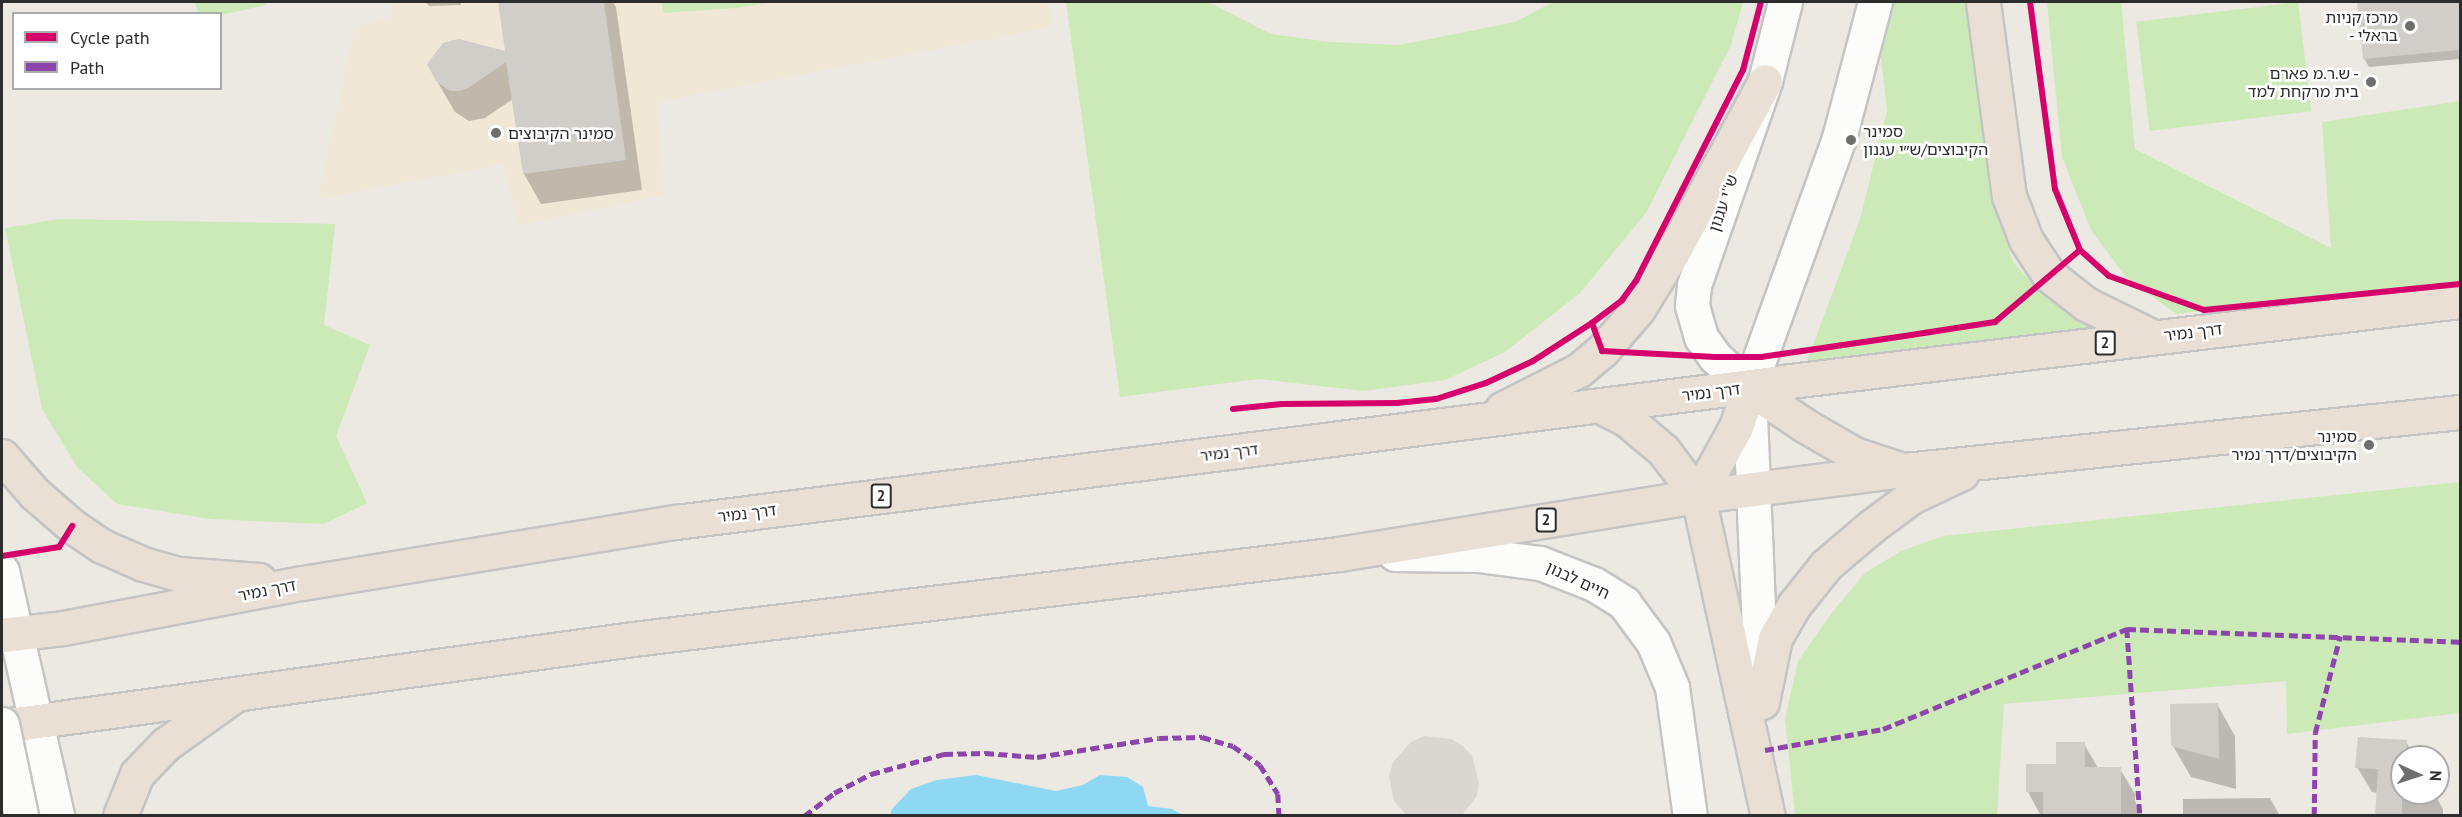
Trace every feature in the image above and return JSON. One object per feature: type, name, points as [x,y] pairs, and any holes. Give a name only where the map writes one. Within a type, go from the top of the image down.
[{"type":"highway","points":[[1983,2],[2009,196],[2026,240],[2049,275],[2086,304],[2153,337]]},
{"type":"highway","points":[[1475,422],[1579,370],[1602,351],[1631,317],[1673,252],[1765,81]]},
{"type":"highway","name":"דרך נמיר","points":[[9,634],[63,628],[302,583],[676,522],[2153,337],[2460,301]]},
{"type":"highway","points":[[1698,496],[1736,427],[1749,388],[1804,425],[1854,454],[1874,463],[1905,470]]},
{"type":"highway","points":[[1600,406],[1626,419],[1663,450],[1698,496],[1768,816]]},
{"type":"highway","name":"2","points":[[2,725],[633,639],[1339,554],[1698,496],[1905,470],[2460,412]]},
{"type":"highway","points":[[2,456],[34,494],[72,526],[102,546],[179,574],[302,583]]},
{"type":"highway","points":[[1762,702],[1775,638],[1795,604],[1826,565],[1911,497],[1951,476],[1993,462]]},
{"type":"highway","points":[[120,816],[137,774],[166,744],[240,692]]},
{"type":"main road","name":"ש''י עגנון","points":[[1749,388],[1715,357],[1706,344],[1695,322],[1692,305],[1695,285],[1765,81],[1785,2]]},
{"type":"main road","points":[[1776,816],[1765,750],[1749,388],[1839,138],[1875,2]]},
{"type":"main road","name":"חיים לבנון","points":[[1339,554],[1478,555],[1540,562],[1594,584],[1624,603],[1653,642],[1672,687],[1690,816]]},
{"type":"main road","points":[[2,571],[9,634],[36,722],[57,816]]},
{"type":"main road","points":[[2,725],[21,816]]},
{"type":"shaded area","name":"סמינר הקיבוצים","points":[[394,2],[1049,2],[1052,27],[657,102],[663,195],[518,226],[504,164],[318,199],[355,27],[390,17]]},
{"type":"shaded area","points":[[1424,736],[1451,739],[1463,746],[1472,756],[1479,783],[1477,796],[1462,815],[1406,815],[1394,801],[1389,776],[1393,762],[1411,742]]},
{"type":"green space","points":[[195,2],[266,2],[266,5],[222,15],[222,12],[198,12]]},
{"type":"green space","points":[[661,2],[776,2],[735,8],[664,13]]},
{"type":"green space","points":[[1066,2],[1208,2],[1271,34],[1330,42],[1399,45],[1515,22],[1553,2],[1743,2],[1731,45],[1646,213],[1580,293],[1505,352],[1445,380],[1364,391],[1258,379],[1120,397]]},
{"type":"green space","points":[[1892,2],[1968,2],[1993,203],[2013,262],[2044,296],[2100,334],[1807,361],[1860,219],[1887,111],[1880,48]]},
{"type":"green space","points":[[2047,2],[2121,2],[2135,149],[2331,248],[2322,122],[2460,101],[2460,282],[2176,314],[2125,276],[2091,230],[2062,157]]},
{"type":"green space","points":[[2298,2],[2311,111],[2150,131],[2136,22]]},
{"type":"green space","points":[[59,219],[335,224],[324,325],[370,345],[336,436],[367,503],[324,524],[210,519],[117,504],[77,467],[42,409],[5,228]]},
{"type":"green space","points":[[2460,482],[2460,713],[2287,734],[2286,681],[2004,704],[1997,815],[1795,815],[1785,719],[1798,661],[1834,610],[1865,573],[1901,551],[1943,536]]},
{"type":"water","points":[[976,775],[1056,791],[1083,785],[1100,775],[1127,777],[1143,787],[1148,806],[1172,809],[1183,815],[890,815],[892,809],[911,789],[937,780]]},
{"type":"building","points":[[498,2],[604,2],[626,160],[523,174],[506,62],[468,88],[459,91],[450,91],[436,81],[427,64],[443,43],[459,39],[505,51]]},
{"type":"building","name":"מרכז קניות - בראלי","points":[[2357,2],[2460,2],[2460,50],[2363,59]]},
{"type":"building","points":[[2218,703],[2219,759],[2171,746],[2170,704]]},
{"type":"building","points":[[2358,737],[2407,740],[2407,745],[2390,745],[2390,805],[2402,805],[2402,816],[2375,816],[2378,769],[2355,768]]},
{"type":"building","points":[[2056,742],[2085,742],[2085,767],[2121,767],[2121,816],[2043,816],[2043,792],[2026,792],[2026,764],[2056,764]]},
{"type":"marked path","points":[[2127,629],[2140,816]]},
{"type":"marked path","points":[[1765,750],[1883,729],[2127,629],[2460,642]]},
{"type":"marked path","points":[[2314,816],[2315,733],[2340,636]]},
{"type":"marked path","points":[[804,816],[834,793],[871,774],[944,754],[985,753],[1037,757],[1159,738],[1202,737],[1233,746],[1260,765],[1278,794],[1279,816]]},
{"type":"cycle path","points":[[1233,409],[1282,404],[1397,403],[1436,399],[1486,383],[1533,361],[1592,323],[1622,300],[1636,281],[1743,70],[1761,2]]},
{"type":"cycle path","points":[[2030,2],[2055,189],[2080,250],[2109,276],[2204,310],[2460,284]]},
{"type":"cycle path","points":[[1592,323],[1602,351],[1715,357],[1761,357],[1911,335],[1995,322],[2080,250]]},
{"type":"cycle path","points":[[2,556],[59,547],[72,526]]},
{"type":"place","name":"מרכז קניות - בראלי","points":[[2410,26]]},
{"type":"place","name":"ש.ר.מ פארם - בית מרקחת למד","points":[[2371,82]]},
{"type":"place","name":"סמינר הקיבוצים","points":[[496,133]]},
{"type":"place","name":"סמינר הקיבוצים/ש״י עגנון","points":[[1851,140]]},
{"type":"place","name":"סמינר הקיבוצים/דרך נמיר","points":[[2369,445]]}]
